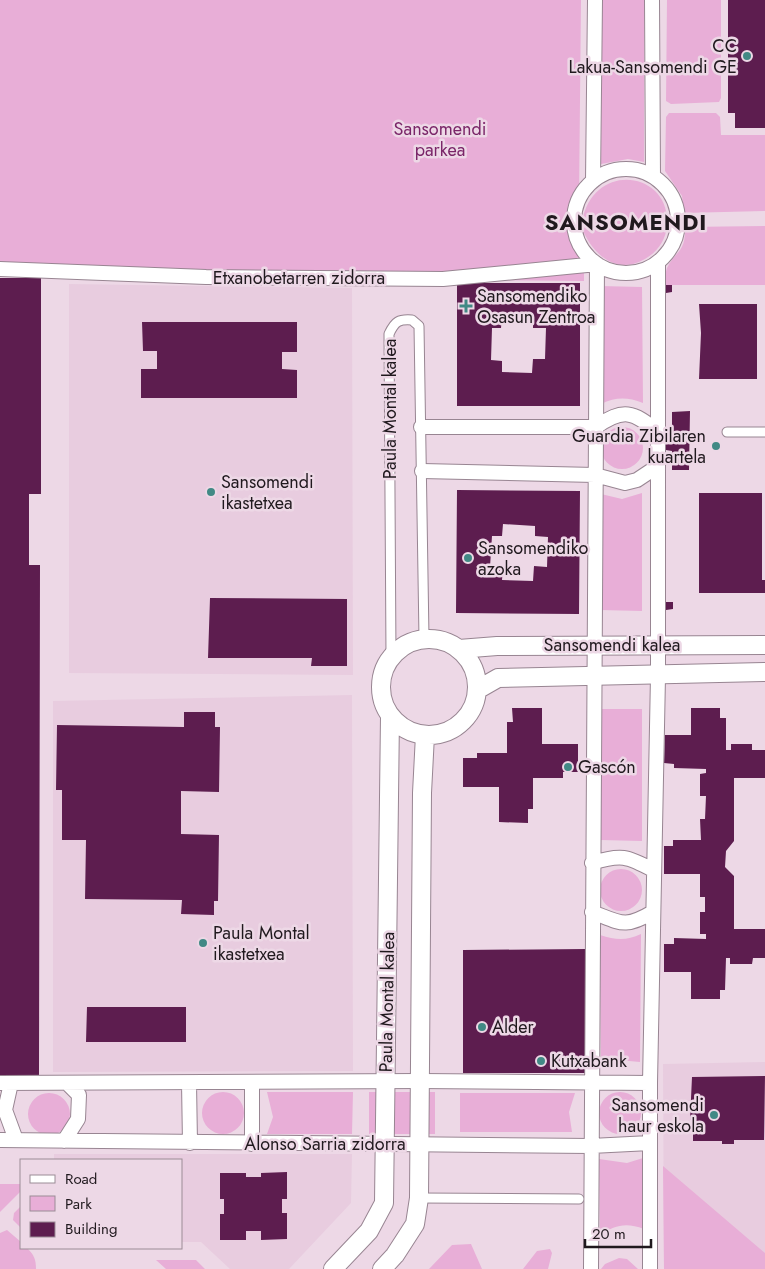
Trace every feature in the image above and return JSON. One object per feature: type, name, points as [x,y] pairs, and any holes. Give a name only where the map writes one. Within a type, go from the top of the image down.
[{"type":"street","points":[[593,181],[595,0]]},
{"type":"street","points":[[652,0],[653,176]]},
{"type":"street","points":[[623,169],[638,170],[653,176],[667,188],[676,203],[678,221],[676,237],[669,251],[658,262],[644,270],[628,273],[611,271],[597,264],[585,253],[577,238],[574,226],[579,200],[593,181],[607,172],[623,169]]},
{"type":"street","points":[[650,1269],[650,1083],[658,676],[658,262]]},
{"type":"street","points":[[591,1269],[590,1146],[597,264]]},
{"type":"street","name":"Etxanobetarren zidorra","points":[[0,268],[206,277],[443,279],[597,264]]},
{"type":"street","points":[[421,427],[596,427],[614,415],[631,415],[643,420],[658,432]]},
{"type":"street","points":[[422,471],[595,475],[626,483],[637,480],[658,466]]},
{"type":"street","points":[[424,638],[443,640],[459,649],[473,667],[477,690],[472,708],[460,723],[444,733],[425,735],[412,733],[400,726],[390,716],[383,704],[380,690],[382,672],[391,656],[406,644],[424,638]]},
{"type":"street","name":"Sansomendi kalea","points":[[459,649],[497,646],[765,645]]},
{"type":"street","name":"Sansomendi kalea","points":[[477,690],[498,678],[594,678],[705,672],[765,672]]},
{"type":"street","name":"Paula Montal kalea","points":[[333,1269],[369,1231],[384,1203],[390,716]]},
{"type":"street","name":"Paula Montal kalea","points":[[382,1269],[395,1256],[415,1224],[419,1198],[421,1145],[422,793],[425,735]]},
{"type":"street","points":[[592,863],[621,856],[631,858],[653,870]]},
{"type":"street","points":[[592,912],[625,924],[637,922],[653,912]]},
{"type":"street","points":[[16,1140],[5,1110],[6,1083],[386,1083],[420,1081],[650,1083]]},
{"type":"street","points":[[190,1083],[190,1143]]},
{"type":"street","points":[[252,1083],[252,1144]]},
{"type":"street","points":[[64,1141],[78,1119],[79,1095],[68,1084]]},
{"type":"street","name":"Alonso Sarria zidorra","points":[[0,1140],[590,1146],[650,1143]]},
{"type":"lane","name":"Paula Montal kalea","points":[[391,656],[389,334],[395,323],[401,319],[412,320],[419,326],[424,638]]},
{"type":"lane","points":[[727,432],[765,432]]},
{"type":"lane","points":[[419,1198],[579,1199]]},
{"type":"shaded area","name":"Sansomendi ikastetxea","points":[[69,284],[352,288],[353,675],[69,673]]},
{"type":"shaded area","name":"Paula Montal ikastetxea","points":[[352,695],[353,1071],[53,1072],[53,701]]},
{"type":"shaded area","name":"Sansomendi haur eskola","points":[[765,1062],[765,1269],[664,1269],[663,1064]]},
{"type":"shaded area","points":[[54,1154],[352,1154],[351,1203],[289,1269],[230,1269],[201,1242],[182,1242],[182,1159],[54,1159]]},
{"type":"green space","name":"Sansomendi parkea","points":[[0,0],[581,0],[579,200],[582,222],[589,202],[600,189],[615,181],[630,180],[645,184],[657,193],[665,207],[667,225],[665,235],[659,247],[652,254],[628,265],[610,262],[602,257],[584,233],[584,281],[206,277],[0,269]]},
{"type":"green space","points":[[602,0],[644,0],[644,162],[628,159],[601,164]]},
{"type":"green space","points":[[667,0],[721,0],[721,98],[719,102],[671,104],[666,101]]},
{"type":"green space","points":[[669,113],[716,113],[720,117],[721,135],[765,135],[765,211],[684,213],[682,196],[665,171],[666,117]]},
{"type":"green space","points":[[765,226],[765,285],[666,285],[667,268],[682,247],[685,227]]},
{"type":"green space","points":[[600,286],[642,287],[643,403],[622,399],[601,404]]},
{"type":"green space","points":[[622,427],[637,433],[643,448],[637,463],[622,469],[607,463],[601,448],[607,433]]},
{"type":"green space","points":[[642,493],[642,611],[600,610],[601,494],[622,499]]},
{"type":"green space","points":[[601,709],[642,709],[642,841],[601,840]]},
{"type":"green space","points":[[621,869],[636,875],[642,890],[636,905],[621,911],[606,905],[600,890],[606,875]]},
{"type":"green space","points":[[641,934],[640,1062],[618,1060],[601,1065],[600,935],[621,939]]},
{"type":"green space","points":[[223,1092],[238,1098],[244,1113],[238,1128],[223,1134],[208,1128],[202,1113],[208,1098]]},
{"type":"green space","points":[[267,1092],[353,1092],[352,1134],[267,1134],[273,1117]]},
{"type":"green space","points":[[369,1092],[376,1092],[375,1134],[369,1134]]},
{"type":"green space","points":[[395,1092],[411,1092],[410,1134],[394,1134]]},
{"type":"green space","points":[[429,1092],[435,1092],[435,1134],[429,1134]]},
{"type":"green space","points":[[620,1092],[635,1098],[641,1113],[635,1128],[620,1134],[605,1128],[599,1113],[605,1098]]},
{"type":"green space","points":[[49,1093],[64,1099],[70,1114],[64,1129],[49,1135],[34,1129],[28,1114],[34,1099]]},
{"type":"green space","points":[[460,1093],[575,1093],[569,1112],[572,1132],[460,1132]]},
{"type":"green space","points":[[643,1158],[644,1229],[626,1225],[611,1229],[600,1235],[599,1159],[627,1163]]},
{"type":"green space","points":[[663,1166],[765,1253],[765,1269],[664,1269]]},
{"type":"green space","points":[[0,1184],[20,1184],[20,1192],[0,1212]]},
{"type":"green space","points":[[20,1207],[20,1227],[13,1220],[14,1213]]},
{"type":"green space","points":[[7,1230],[20,1241],[20,1249],[28,1249],[31,1253],[35,1260],[36,1269],[0,1269],[0,1233]]},
{"type":"green space","points":[[471,1244],[482,1269],[429,1269],[452,1245]]},
{"type":"green space","points":[[550,1249],[552,1253],[548,1269],[523,1269],[537,1251]]},
{"type":"green space","points":[[619,1258],[627,1259],[638,1269],[601,1269],[605,1264]]},
{"type":"green space","points":[[156,1260],[196,1260],[205,1269],[166,1269]]},
{"type":"building","name":"CC Lakua-Sansomendi GE","points":[[728,0],[765,0],[765,128],[735,128],[735,113],[728,113]]},
{"type":"building","points":[[0,278],[41,278],[41,494],[29,494],[29,565],[40,565],[39,1075],[0,1075]]},
{"type":"building","points":[[457,283],[580,283],[580,406],[457,406]],"holes":[[[502,317],[533,318],[533,328],[546,328],[545,359],[533,359],[532,373],[502,372],[502,361],[491,360],[492,328],[501,328]]]},
{"type":"building","points":[[666,285],[672,285],[672,292],[666,293]]},
{"type":"building","points":[[699,304],[757,304],[757,379],[699,379],[701,333]]},
{"type":"building","points":[[142,322],[297,322],[297,352],[282,352],[282,369],[297,370],[297,398],[141,398],[141,369],[157,369],[157,351],[143,351]]},
{"type":"building","points":[[690,411],[689,470],[672,470],[672,451],[666,450],[666,442],[672,442],[672,412]]},
{"type":"building","points":[[457,490],[580,491],[579,614],[456,613]],"holes":[[[503,524],[535,526],[535,536],[548,537],[547,567],[534,566],[533,581],[502,580],[503,567],[490,567],[492,536],[502,536]]]},
{"type":"building","points":[[699,493],[762,493],[762,580],[765,580],[765,593],[699,593]]},
{"type":"building","points":[[210,598],[347,599],[347,666],[311,666],[312,658],[208,658]]},
{"type":"building","points":[[666,602],[673,602],[673,609],[666,610]]},
{"type":"building","points":[[512,708],[542,708],[542,744],[578,744],[578,772],[563,772],[563,778],[533,778],[533,809],[528,809],[528,823],[499,822],[499,787],[463,787],[463,758],[477,758],[477,753],[507,753],[507,722],[513,722]]},
{"type":"building","points":[[691,708],[720,708],[720,718],[726,718],[726,750],[731,750],[731,744],[752,744],[752,750],[765,750],[765,778],[734,778],[734,841],[726,851],[725,867],[734,876],[734,929],[765,929],[765,958],[753,958],[752,964],[730,964],[730,958],[726,958],[725,990],[720,990],[720,999],[691,999],[691,972],[664,972],[664,944],[674,944],[674,938],[706,939],[706,934],[700,934],[700,912],[705,912],[705,897],[700,897],[700,874],[664,874],[664,846],[673,846],[673,840],[701,840],[700,819],[705,819],[706,796],[700,796],[700,774],[706,773],[706,769],[674,768],[674,764],[664,763],[665,735],[691,735]]},
{"type":"building","points":[[184,712],[215,712],[215,727],[220,727],[219,792],[181,791],[181,834],[219,835],[218,901],[214,901],[214,915],[181,914],[182,900],[85,899],[86,840],[62,840],[62,790],[56,790],[57,725],[184,727]]},
{"type":"building","points":[[587,949],[587,1073],[463,1073],[463,950]]},
{"type":"building","points":[[87,1007],[186,1007],[186,1042],[86,1042]]},
{"type":"building","points":[[765,1076],[764,1140],[734,1140],[734,1144],[722,1144],[722,1141],[693,1141],[693,1120],[690,1120],[692,1077]]},
{"type":"building","points":[[287,1172],[287,1199],[282,1199],[282,1213],[287,1213],[287,1239],[261,1240],[261,1231],[246,1231],[246,1240],[220,1240],[220,1214],[224,1214],[224,1199],[220,1199],[220,1173],[246,1173],[246,1177],[261,1177],[261,1173]]},
{"type":"place","name":"CC Lakua-Sansomendi GE","points":[[747,56]]},
{"type":"place","name":"Sansomendiko Osasun Zentroa","points":[[466,306]]},
{"type":"place","name":"Guardia Zibilaren kuartela","points":[[716,446]]},
{"type":"place","name":"Sansomendi ikastetxea","points":[[211,492]]},
{"type":"place","name":"Sansomendiko azoka","points":[[468,558]]},
{"type":"place","name":"Gascón","points":[[568,767]]},
{"type":"place","name":"Paula Montal ikastetxea","points":[[203,943]]},
{"type":"place","name":"Alder","points":[[482,1027]]},
{"type":"place","name":"Kutxabank","points":[[541,1061]]},
{"type":"place","name":"Sansomendi haur eskola","points":[[714,1115]]},
{"type":"district","name":"SANSOMENDI","points":[[626,222]]}]
